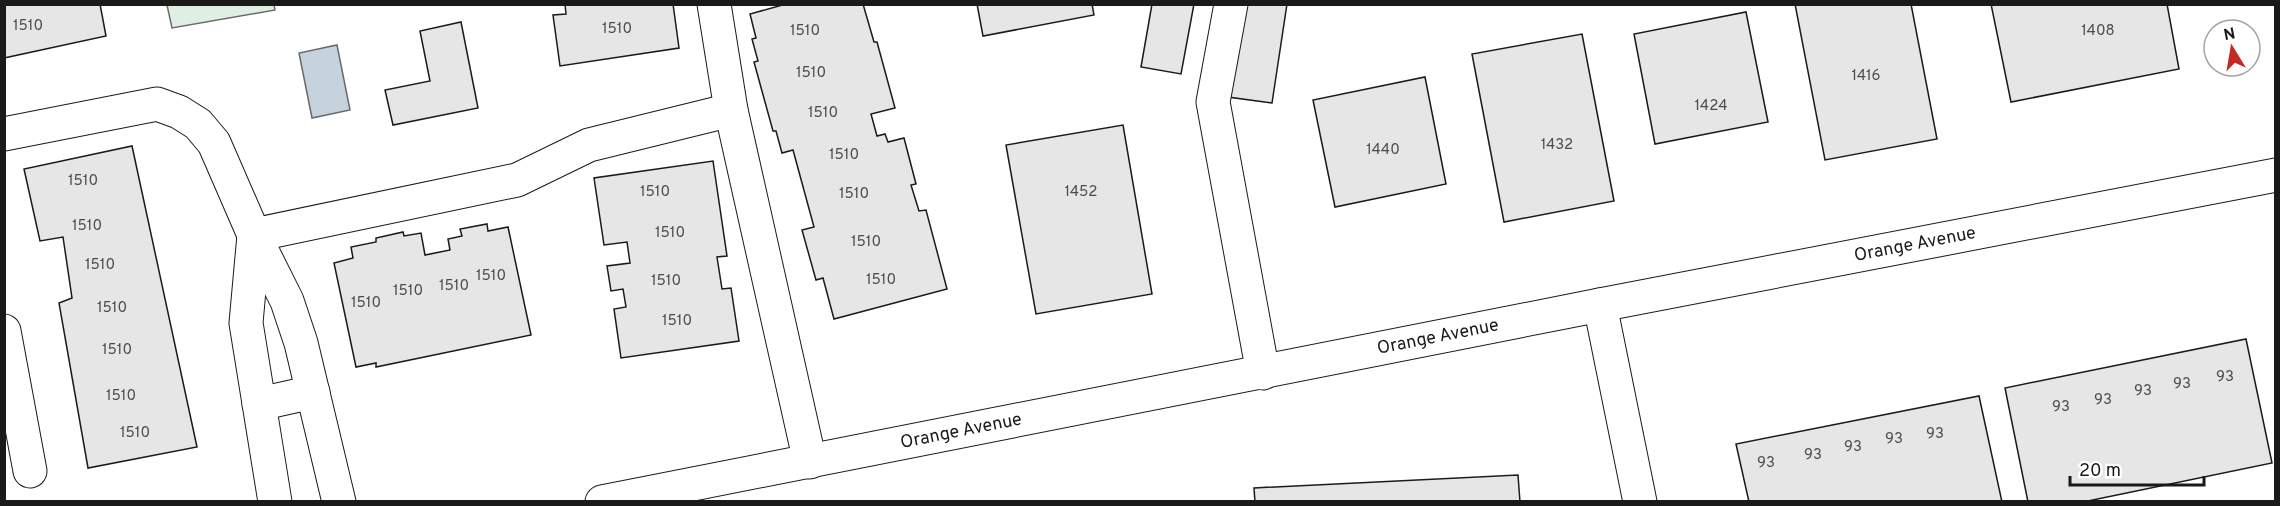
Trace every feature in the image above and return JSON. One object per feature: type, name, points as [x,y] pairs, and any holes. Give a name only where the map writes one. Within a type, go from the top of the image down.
[{"type":"street","points":[[714,4],[731,110],[810,462]]},
{"type":"street","points":[[1231,4],[1213,102],[1263,373]]},
{"type":"street","points":[[4,134],[157,104],[179,112],[198,124],[214,143],[254,235],[287,301],[301,343],[339,501]]},
{"type":"street","points":[[254,235],[518,180],[589,145],[731,110]]},
{"type":"street","name":"Orange Avenue","points":[[602,501],[810,462],[1600,305],[2276,176]]},
{"type":"street","points":[[254,235],[246,323],[275,501]]},
{"type":"street","points":[[1600,305],[1640,501]]},
{"type":"street","points":[[4,331],[30,471]]},
{"type":"street","points":[[259,404],[313,392]]},
{"type":"green space","points":[[167,5],[274,5],[275,10],[172,28]]},
{"type":"shaded area","points":[[337,45],[350,110],[312,118],[299,53]]},
{"type":"building","points":[[4,4],[100,4],[106,36],[4,58]]},
{"type":"building","points":[[565,4],[673,4],[679,48],[560,66],[553,15],[566,14]]},
{"type":"building","points":[[786,4],[863,4],[874,42],[877,42],[895,108],[871,114],[877,136],[885,134],[888,142],[904,138],[916,184],[911,185],[919,211],[926,210],[947,289],[834,319],[823,278],[816,280],[802,230],[814,227],[793,150],[782,153],[776,131],[773,131],[754,62],[758,61],[752,39],[756,38],[750,14]]},
{"type":"building","points":[[977,4],[1092,4],[1094,15],[983,36]]},
{"type":"building","points":[[1152,4],[1194,4],[1181,74],[1141,67]]},
{"type":"building","points":[[1242,4],[1287,4],[1272,103],[1228,97]]},
{"type":"building","points":[[1795,4],[1911,4],[1937,139],[1825,160]]},
{"type":"building","points":[[1991,4],[2167,4],[2179,69],[2011,102]]},
{"type":"building","points":[[1746,12],[1768,122],[1655,144],[1634,34]]},
{"type":"building","points":[[461,22],[478,108],[393,125],[385,90],[430,81],[420,31]]},
{"type":"building","points":[[1582,34],[1614,201],[1504,222],[1472,54]]},
{"type":"building","points":[[1425,77],[1446,184],[1335,207],[1313,100]]},
{"type":"building","points":[[1123,125],[1152,294],[1036,314],[1006,145]]},
{"type":"building","points":[[132,146],[197,447],[88,468],[59,303],[72,298],[63,237],[40,241],[24,169]]},
{"type":"building","points":[[713,161],[727,256],[717,257],[722,289],[731,288],[739,341],[621,358],[614,309],[626,307],[623,289],[611,291],[607,266],[630,263],[627,242],[604,245],[594,178]]},
{"type":"building","points":[[487,224],[488,231],[508,227],[531,335],[376,367],[376,363],[356,367],[334,263],[353,258],[351,247],[376,242],[376,238],[403,232],[404,236],[421,233],[425,255],[450,250],[448,239],[462,236],[460,229]]},
{"type":"building","points":[[2246,339],[2272,463],[2083,502],[2028,502],[2005,388]]},
{"type":"building","points":[[1979,396],[2002,502],[1749,502],[1736,444]]},
{"type":"building","points":[[1518,475],[1520,502],[1255,502],[1254,488]]}]
